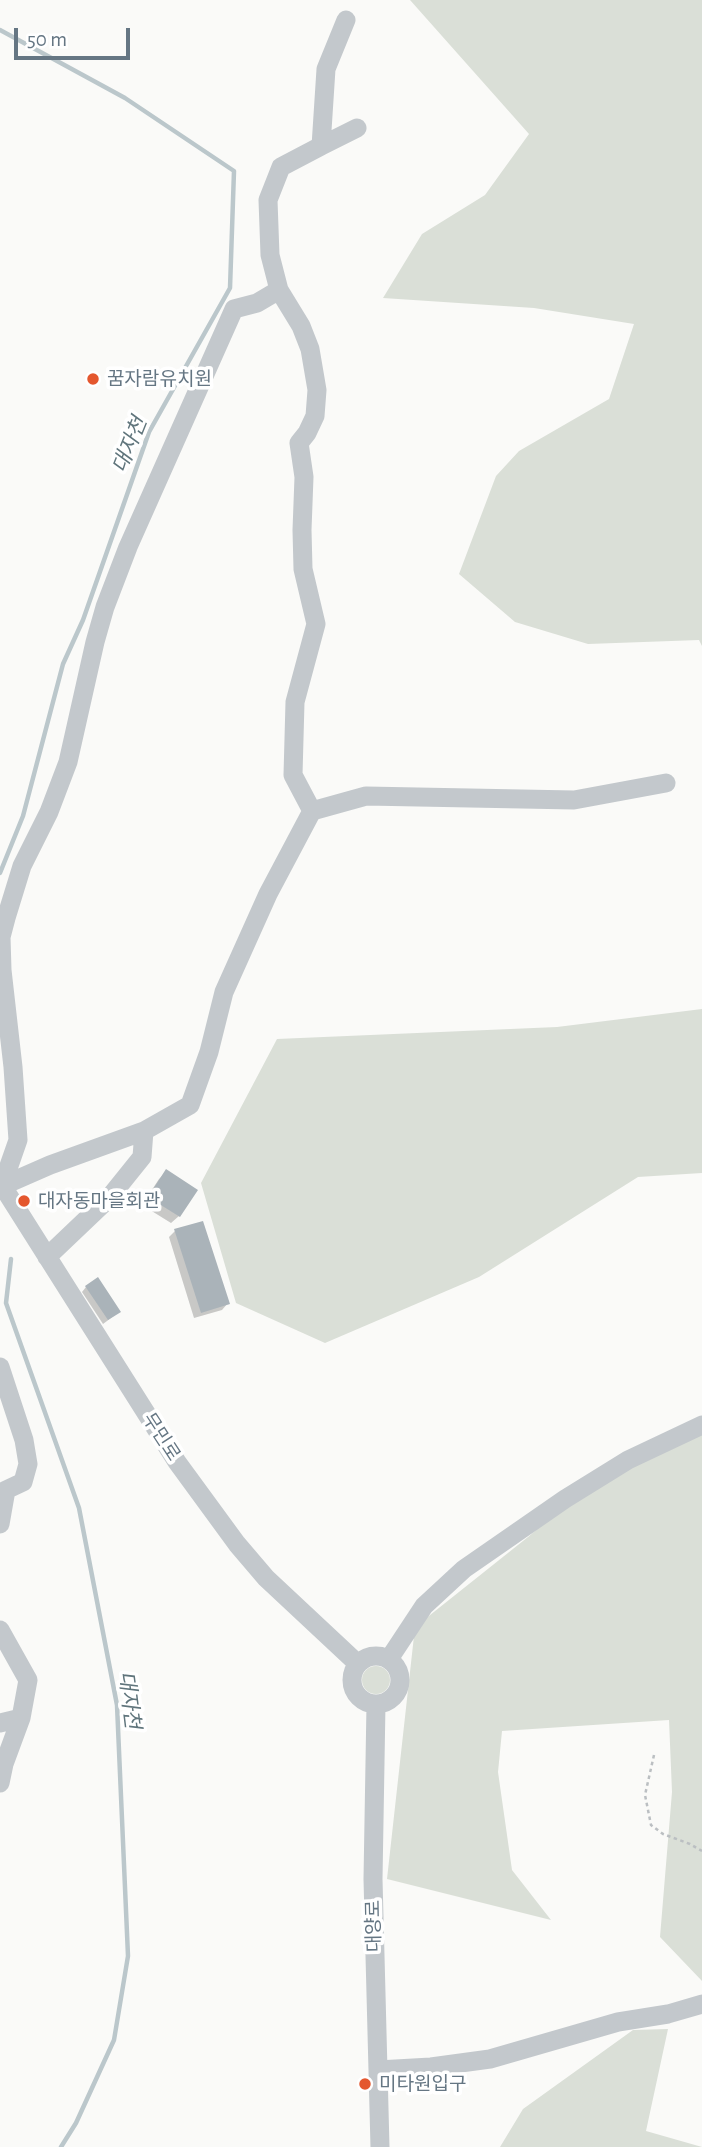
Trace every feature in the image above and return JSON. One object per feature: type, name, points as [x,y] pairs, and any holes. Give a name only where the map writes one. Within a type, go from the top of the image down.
[{"type":"street","points":[[321,146],[326,69],[346,20]]},
{"type":"street","points":[[312,811],[293,775],[295,702],[316,624],[303,569],[304,477],[299,443],[315,416],[317,390],[310,349],[301,326],[279,290],[270,256],[268,200],[281,167],[356,128]]},
{"type":"street","points":[[1,1184],[18,1140],[1,937],[22,866],[49,813],[68,762],[105,607],[128,547],[234,309],[257,303],[279,290]]},
{"type":"street","points":[[1,1184],[144,1131],[190,1105],[209,1052],[224,992],[268,894],[312,811],[366,796],[574,800],[666,783]]},
{"type":"street","points":[[47,1257],[109,1198],[142,1157],[144,1131]]},
{"type":"street","name":"무민로","points":[[1,1184],[177,1462],[237,1544],[266,1578],[358,1664]]},
{"type":"street","points":[[0,1367],[24,1440],[28,1464],[23,1482],[6,1490],[0,1524]]},
{"type":"street","points":[[389,1659],[424,1606],[464,1569],[565,1499],[628,1460],[702,1425]]},
{"type":"street","points":[[0,1630],[28,1681],[21,1718],[0,1783]]},
{"type":"street","points":[[374,1655],[389,1659],[399,1670],[400,1686],[392,1699],[385,1703],[368,1703],[355,1692],[352,1675],[358,1664],[367,1657],[374,1655]]},
{"type":"street","name":"대양로","points":[[376,1704],[373,1879],[380,2147]]},
{"type":"street","points":[[0,1723],[21,1718]]},
{"type":"street","points":[[378,2070],[431,2067],[490,2059],[618,2022],[668,2014],[702,2004]]},
{"type":"path","points":[[654,1755],[645,1796],[651,1825],[663,1834],[690,1844],[702,1852]]},
{"type":"shaded area","points":[[410,0],[702,0],[702,646],[699,640],[588,644],[515,622],[459,574],[496,476],[519,451],[609,399],[634,324],[534,308],[383,298],[422,234],[485,195],[529,134]]},
{"type":"shaded area","points":[[702,1009],[702,1173],[638,1177],[479,1277],[325,1343],[236,1303],[201,1183],[277,1039],[557,1027]]},
{"type":"shaded area","points":[[702,1431],[702,1981],[660,1937],[672,1792],[669,1720],[502,1731],[498,1772],[512,1870],[551,1920],[387,1879],[415,1627],[528,1537],[626,1453]]},
{"type":"shaded area","points":[[376,1666],[386,1670],[390,1680],[386,1690],[376,1694],[366,1690],[362,1680],[366,1670]]},
{"type":"shaded area","points":[[668,2029],[646,2131],[702,2147],[500,2147],[523,2109],[633,2030]]},
{"type":"building","points":[[166,1169],[198,1190],[180,1217],[148,1197]]},
{"type":"building","points":[[203,1221],[230,1304],[201,1313],[174,1229]]},
{"type":"building","points":[[98,1277],[121,1312],[108,1320],[85,1286]]},
{"type":"waterway","name":"대자천","points":[[0,30],[125,98],[234,171],[230,288],[149,432],[83,620],[63,664],[23,816],[0,873]]},
{"type":"waterway","name":"대자천","points":[[11,1259],[6,1303],[79,1508],[117,1705],[128,1956],[114,2040],[76,2123],[61,2147]]},
{"type":"place","name":"꿈자람유치원","points":[[93,379]]},
{"type":"place","name":"대자동마을회관","points":[[24,1201]]},
{"type":"place","name":"미타원입구","points":[[365,2084]]}]
